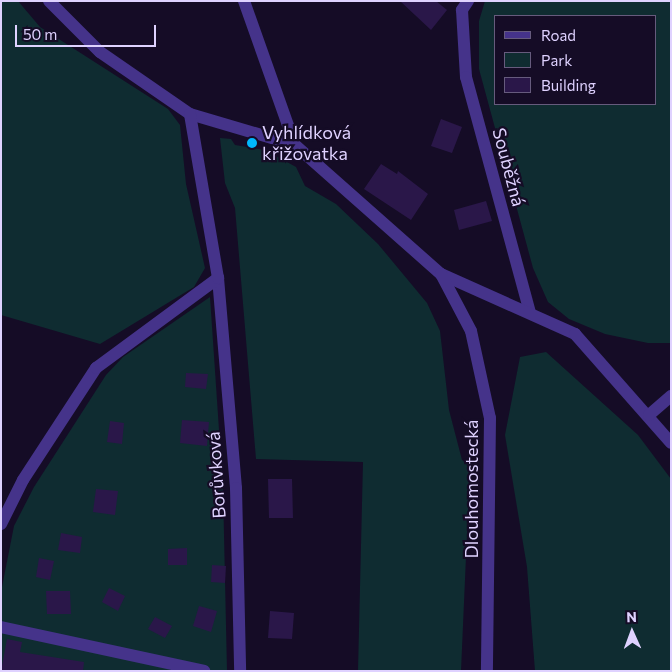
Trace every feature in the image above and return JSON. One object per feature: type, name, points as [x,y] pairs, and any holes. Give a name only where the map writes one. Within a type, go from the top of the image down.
[{"type":"street","points":[[49,1],[100,52],[190,114],[295,145]]},
{"type":"street","name":"Dlouhomostecká","points":[[244,1],[295,145],[441,274],[471,331],[490,418],[487,671]]},
{"type":"street","name":"Souběžná","points":[[468,1],[462,10],[466,77],[530,312]]},
{"type":"street","name":"Borůvková","points":[[190,114],[218,278],[236,488],[240,671]]},
{"type":"street","points":[[441,274],[530,312],[575,334],[649,415],[671,443]]},
{"type":"street","points":[[1,524],[23,480],[96,368],[218,278]]},
{"type":"street","points":[[649,415],[671,396]]},
{"type":"street","points":[[1,627],[204,671]]},
{"type":"green space","points":[[1,1],[18,1],[40,27],[168,109],[180,125],[186,184],[205,268],[194,287],[100,344],[1,315]]},
{"type":"green space","points":[[485,1],[671,1],[671,343],[648,343],[605,334],[569,319],[548,302],[533,268],[479,69],[479,21]]},
{"type":"green space","points":[[220,138],[231,139],[235,145],[265,150],[296,167],[305,186],[336,204],[378,244],[427,303],[440,331],[449,410],[462,460],[470,465],[461,671],[358,671],[363,462],[256,459],[235,208],[225,183]]},
{"type":"green space","points":[[210,297],[223,489],[227,671],[1,671],[1,592],[14,526],[34,487],[106,375],[123,357]]},
{"type":"green space","points":[[546,352],[638,435],[671,479],[671,671],[535,671],[527,567],[505,435],[520,357]]},
{"type":"building","points":[[400,1],[436,1],[447,10],[431,30]]},
{"type":"building","points":[[441,119],[462,127],[452,153],[431,146]]},
{"type":"building","points":[[381,164],[397,174],[398,171],[428,194],[411,220],[364,189]]},
{"type":"building","points":[[486,201],[492,221],[459,230],[454,210]]},
{"type":"building","points":[[186,373],[208,374],[206,389],[185,387]]},
{"type":"building","points":[[182,420],[209,422],[207,446],[180,443]]},
{"type":"building","points":[[110,421],[124,423],[122,444],[107,442]]},
{"type":"building","points":[[268,479],[292,479],[293,518],[269,518]]},
{"type":"building","points":[[96,489],[118,491],[115,515],[93,512]]},
{"type":"building","points":[[61,533],[82,537],[80,553],[58,550]]},
{"type":"building","points":[[187,548],[187,565],[168,565],[168,549]]},
{"type":"building","points":[[39,558],[54,561],[50,580],[36,577]]},
{"type":"building","points":[[212,565],[226,566],[225,583],[211,582]]},
{"type":"building","points":[[109,588],[125,596],[118,611],[102,602]]},
{"type":"building","points":[[46,591],[70,591],[71,614],[47,614]]},
{"type":"building","points":[[199,606],[217,611],[211,632],[193,626]]},
{"type":"building","points":[[270,611],[294,613],[292,639],[268,638]]},
{"type":"building","points":[[155,617],[172,626],[165,638],[148,629]]},
{"type":"building","points":[[7,639],[22,642],[20,652],[84,662],[83,671],[1,671]]},
{"type":"place","name":"Vyhlídková křižovatka","points":[[252,143]]}]
